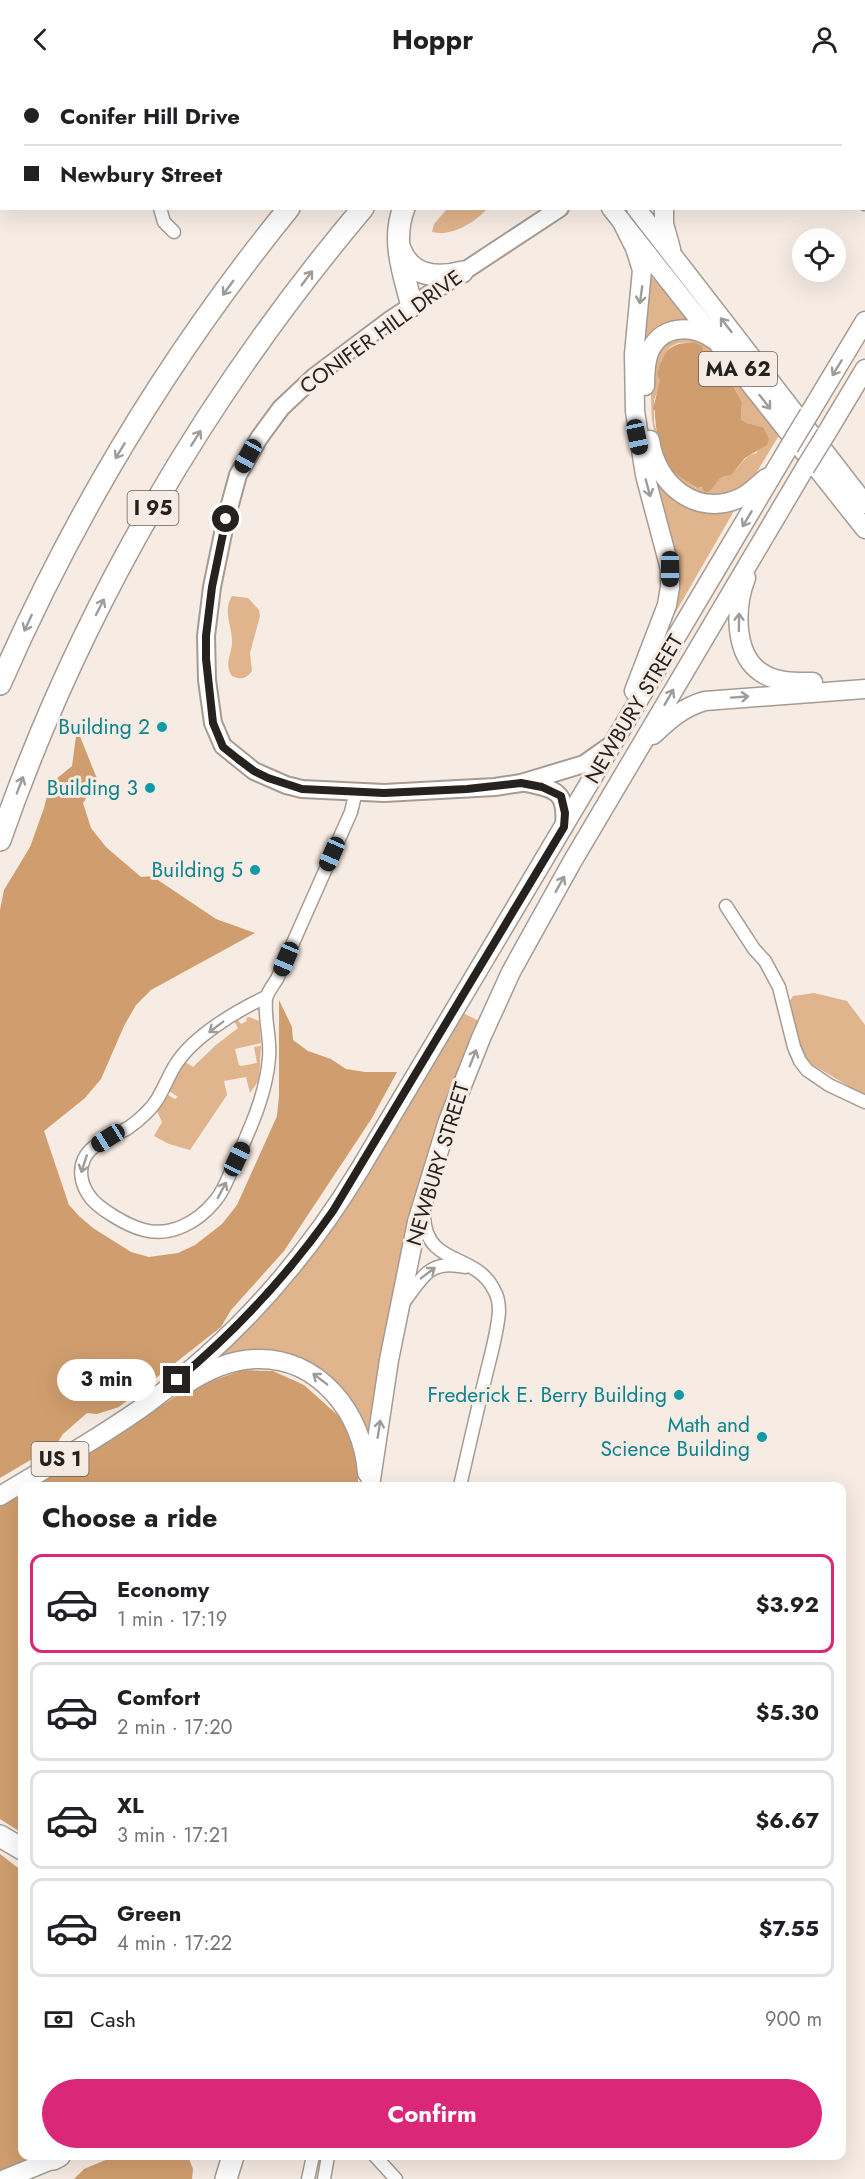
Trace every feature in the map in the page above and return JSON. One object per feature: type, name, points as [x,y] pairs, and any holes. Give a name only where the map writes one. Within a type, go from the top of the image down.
[{"type":"highway","name":"I 95","points":[[0,684],[65,549],[120,452],[200,328],[287,210]]},
{"type":"highway","name":"I 95","points":[[0,840],[62,687],[100,606],[151,512],[247,360],[311,273],[361,210]]},
{"type":"highway","points":[[403,210],[398,227],[399,246],[412,306]]},
{"type":"highway","points":[[399,246],[408,263],[425,274],[438,276],[462,273]]},
{"type":"highway","points":[[0,1836],[18,1847]]},
{"type":"highway","points":[[226,2179],[232,2160]]},
{"type":"main road","name":"MA 62","points":[[638,210],[865,504]]},
{"type":"main road","points":[[664,210],[667,236],[677,261]]},
{"type":"main road","name":"MA 62","points":[[616,214],[865,529]]},
{"type":"main road","points":[[614,742],[667,605],[670,578],[670,569],[645,475],[635,411],[634,354],[642,270],[635,248],[616,214]]},
{"type":"main road","name":"NEWBURY STREET","points":[[23,1482],[119,1423],[177,1380],[262,1300],[312,1240],[352,1182],[863,321]]},
{"type":"main road","points":[[719,344],[699,331],[680,329],[663,335],[650,350],[646,362],[645,380],[650,443],[655,462],[675,490],[690,498],[709,502],[724,502],[744,496],[777,469]]},
{"type":"main road","name":"NEWBURY STREET","points":[[370,1482],[388,1360],[423,1199],[460,1088],[502,990],[572,862],[637,751],[863,374]]},
{"type":"main road","points":[[759,546],[742,587],[739,610],[738,630],[752,664],[762,673],[776,679],[793,682],[850,681],[865,678]]},
{"type":"main road","points":[[637,751],[679,712],[705,701],[865,689]]},
{"type":"main road","points":[[119,1423],[214,1368],[256,1359],[285,1362],[310,1372],[325,1382],[346,1409],[361,1443],[369,1482]]},
{"type":"main road","name":"NEWBURY STREET","points":[[0,1496],[18,1485]]},
{"type":"main road","points":[[5,2179],[51,2160]]},
{"type":"street","points":[[161,210],[164,222],[174,232]]},
{"type":"street","name":"CONIFER HILL DRIVE","points":[[557,210],[390,320],[314,376],[281,408],[259,438],[238,475],[233,490],[212,587],[206,636],[207,680],[213,723],[223,747],[254,771],[286,785],[328,792],[356,790],[384,793],[467,789],[521,783],[584,764],[614,742]]},
{"type":"street","name":"CONIFER HILL DRIVE","points":[[521,783],[542,787],[561,796],[565,813],[564,827]]},
{"type":"street","points":[[266,998],[270,1057],[266,1080],[245,1142],[215,1202],[191,1222],[175,1230],[162,1232],[133,1227],[102,1208],[89,1197],[84,1187],[81,1168],[85,1157],[93,1148],[129,1127],[148,1112],[162,1092],[175,1065],[191,1047],[224,1021],[266,998],[277,979],[351,812],[356,790]]},
{"type":"street","points":[[726,906],[754,949],[765,961],[779,987],[794,1047],[800,1061],[807,1070],[830,1085],[865,1102]]},
{"type":"street","points":[[423,1199],[424,1229],[430,1241],[435,1248],[488,1279],[495,1290],[499,1310],[461,1482]]},
{"type":"street","points":[[398,1309],[422,1277],[433,1268],[451,1264],[472,1268]]},
{"type":"street","points":[[308,2179],[312,2160]]},
{"type":"street","points":[[324,2179],[327,2160]]},
{"type":"street","points":[[379,2160],[396,2179]]},
{"type":"shaded area","points":[[446,210],[486,210],[476,219],[454,231],[432,232],[434,224]]},
{"type":"shaded area","points":[[650,275],[693,323],[643,353]]},
{"type":"shaded area","points":[[668,337],[703,338],[781,432],[755,475],[743,486],[720,497],[689,492],[659,459],[652,420],[650,378],[652,358]],"holes":[[[694,342],[720,374],[730,380],[742,402],[741,419],[763,427],[757,453],[748,457],[734,471],[713,486],[696,488],[670,470],[654,423],[654,400],[660,385],[661,361],[670,347],[678,343]]]},
{"type":"shaded area","points":[[694,342],[702,346],[704,355],[711,359],[716,371],[722,373],[725,379],[730,380],[742,402],[741,419],[763,427],[769,439],[767,445],[745,458],[731,475],[719,479],[707,492],[702,487],[697,488],[686,481],[666,465],[653,409],[660,380],[657,374],[665,353],[678,344]]},
{"type":"shaded area","points":[[654,472],[733,508],[734,511],[670,622]]},
{"type":"shaded area","points":[[232,596],[248,598],[259,610],[260,616],[250,653],[252,671],[243,678],[232,676],[228,668],[232,638],[228,608]]},
{"type":"shaded area","points":[[77,729],[98,781],[83,803],[91,828],[106,847],[141,877],[152,876],[216,919],[255,933],[151,990],[136,1005],[124,1026],[101,1079],[85,1098],[44,1131],[69,1205],[79,1216],[93,1228],[131,1252],[149,1257],[178,1253],[195,1245],[222,1224],[237,1205],[277,1116],[279,1000],[292,1027],[293,1040],[308,1051],[331,1059],[346,1069],[365,1072],[397,1072],[372,1118],[284,1251],[231,1310],[221,1327],[119,1407],[97,1414],[87,1413],[63,1434],[56,1445],[0,1478],[0,910],[4,890],[30,847],[50,784],[72,766]]},
{"type":"shaded area","points":[[814,993],[847,1001],[865,1025],[865,1096],[793,1053],[787,1005],[793,996]]},
{"type":"shaded area","points":[[463,1013],[479,1021],[369,1436],[307,1366],[208,1366],[402,1111]]},
{"type":"shaded area","points":[[249,1017],[259,1021],[261,1043],[235,1049],[241,1066],[257,1063],[254,1047],[261,1046],[259,1080],[250,1093],[246,1077],[224,1081],[227,1095],[190,1150],[169,1144],[154,1136],[162,1122],[157,1111],[168,1095],[175,1099],[178,1097],[169,1091],[185,1062],[193,1067],[238,1028],[234,1021],[237,1019],[241,1024]]},
{"type":"shaded area","points":[[242,1370],[273,1371],[304,1385],[342,1419],[358,1460],[358,1482],[39,1482],[106,1443],[182,1392]]},
{"type":"shaded area","points":[[18,1495],[18,1830],[0,1819],[0,1506]]},
{"type":"shaded area","points":[[0,1854],[18,1868],[18,2160],[33,2160],[0,2173]]},
{"type":"shaded area","points":[[105,2160],[190,2160],[193,2169],[192,2179],[74,2179],[84,2169]]},
{"type":"place","name":"Building 2","points":[[162,727]]},
{"type":"place","name":"Building 3","points":[[150,788]]},
{"type":"place","name":"Building 5","points":[[255,870]]},
{"type":"place","name":"Frederick E. Berry Building","points":[[679,1395]]},
{"type":"place","name":"Math and Science Building","points":[[762,1437]]},
{"type":"route","points":[[177,1380],[257,1306],[302,1253],[333,1211],[564,827],[565,813],[561,796],[542,787],[521,783],[495,787],[384,793],[302,789],[286,785],[254,771],[223,747],[213,723],[207,680],[206,636],[212,587],[226,519]]}]
